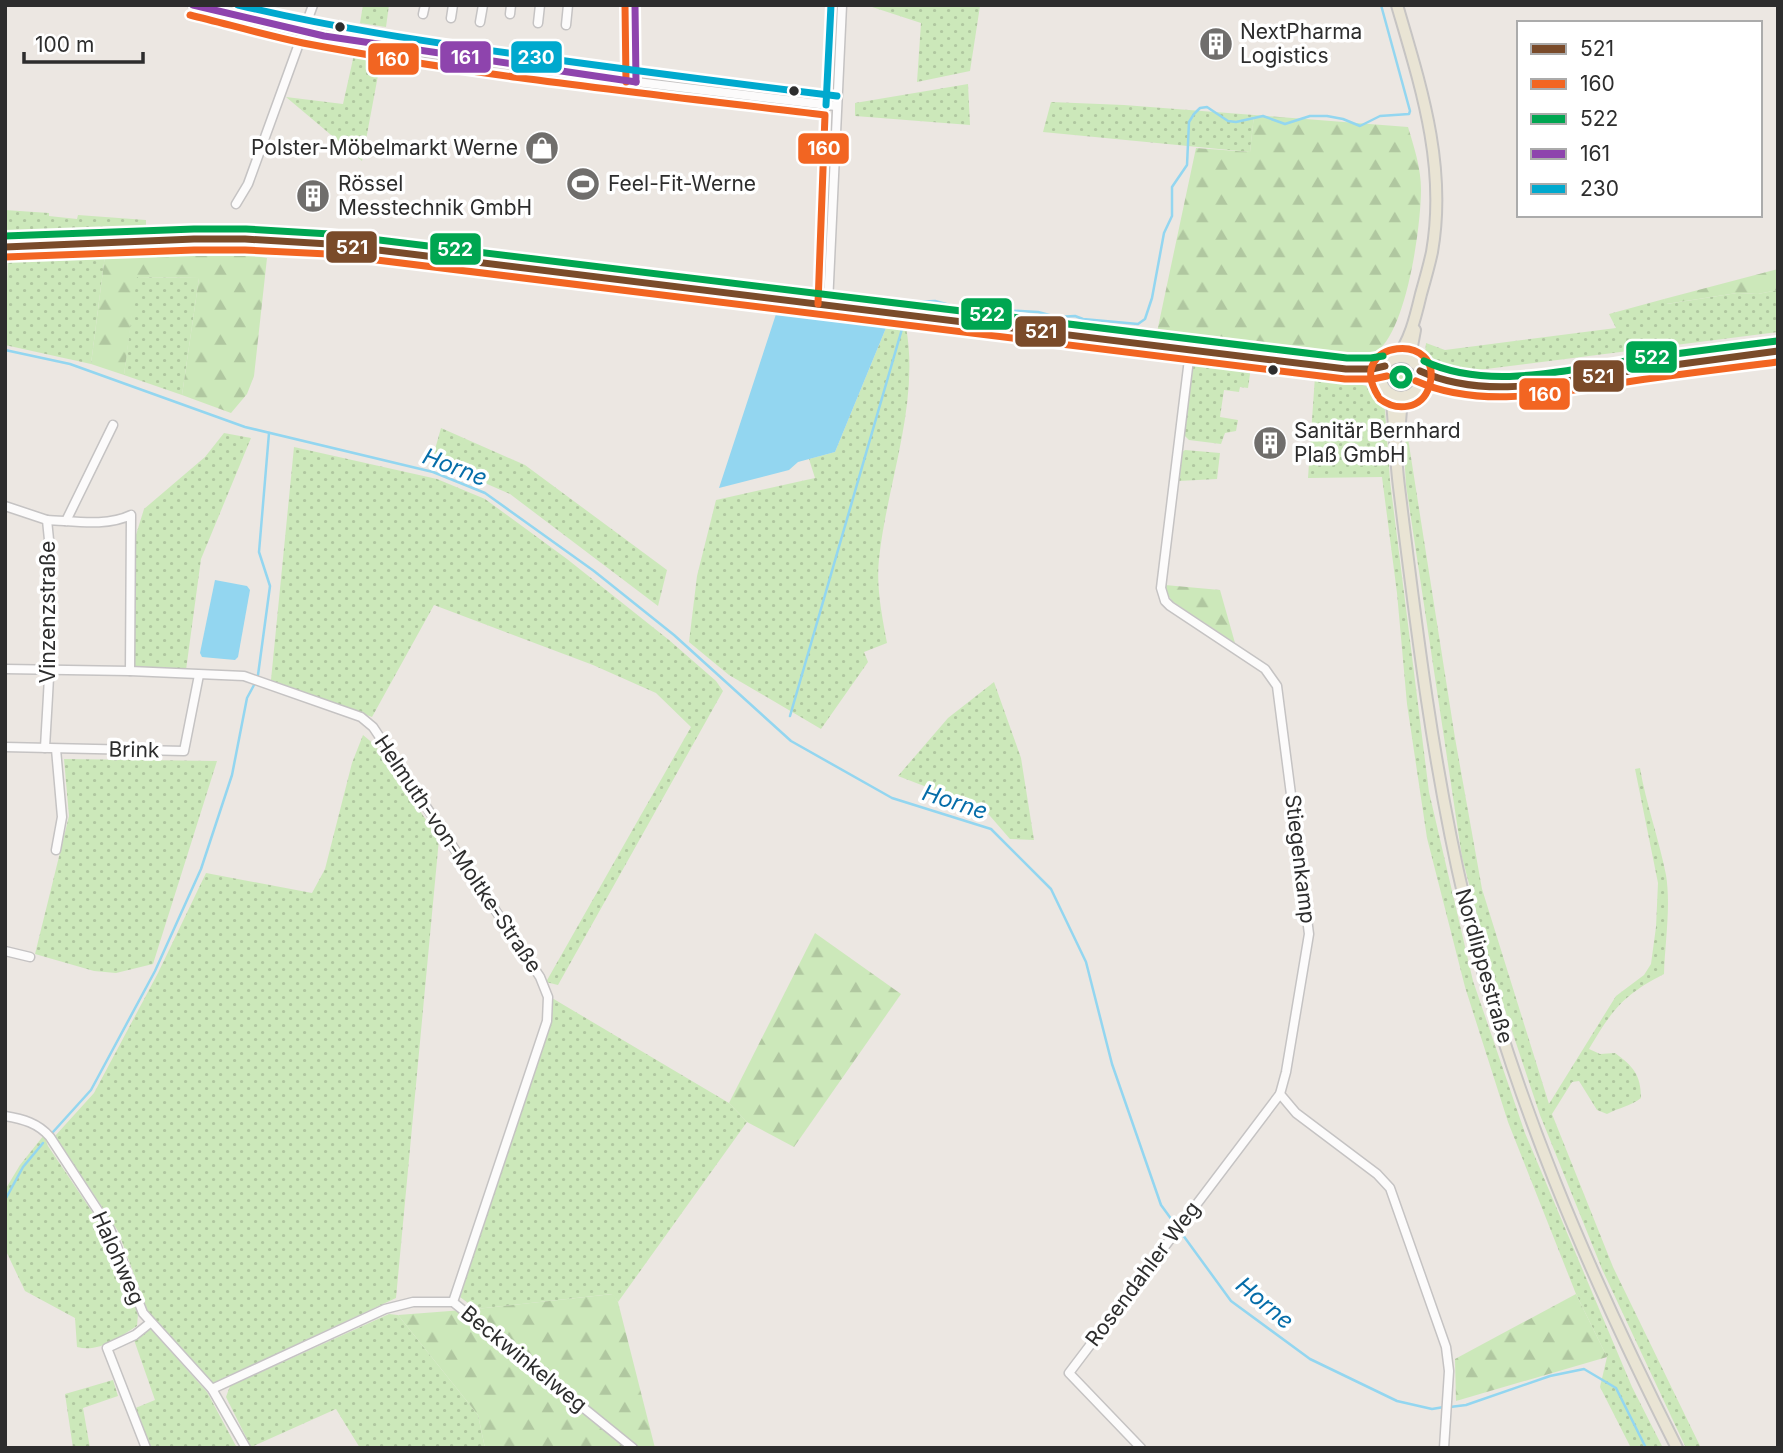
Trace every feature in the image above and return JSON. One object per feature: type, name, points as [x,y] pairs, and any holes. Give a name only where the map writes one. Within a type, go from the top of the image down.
[{"type":"main road","points":[[5,247],[221,239],[318,243],[828,304],[1190,351],[1346,369],[1372,369],[1385,366],[1396,358],[1404,345],[1432,254],[1436,207],[1436,163],[1423,94],[1397,5]]},
{"type":"main road","points":[[1416,313],[1412,346],[1418,387]]},
{"type":"main road","points":[[1346,369],[1382,383],[1391,394],[1406,396],[1418,387],[1461,384],[1516,385],[1778,351]]},
{"type":"main road","points":[[1396,358],[1406,358],[1426,375],[1461,384]]},
{"type":"main road","points":[[1382,383],[1385,366]]},
{"type":"main road","name":"Nordlippestraße","points":[[1391,394],[1396,454],[1426,684],[1444,799],[1465,902],[1482,968],[1514,1071],[1550,1169],[1598,1282],[1677,1448]]},
{"type":"main road","name":"Nordlippestraße","points":[[1396,454],[1401,410],[1406,396]]},
{"type":"street","points":[[191,5],[304,32],[416,51],[636,82],[836,106]]},
{"type":"street","points":[[236,204],[248,184],[313,5]]},
{"type":"street","points":[[451,18],[453,5]]},
{"type":"street","points":[[480,22],[483,5]]},
{"type":"street","points":[[538,23],[540,5]]},
{"type":"street","points":[[566,25],[568,5]]},
{"type":"street","points":[[635,5],[636,82]]},
{"type":"street","points":[[828,304],[842,5]]},
{"type":"street","name":"Stiegenkamp","points":[[1190,351],[1161,588],[1165,601],[1170,606],[1265,669],[1277,686],[1309,934],[1280,1094]]},
{"type":"street","points":[[66,521],[113,425]]},
{"type":"street","name":"Vinzenzstraße","points":[[5,506],[47,520],[50,669],[45,748]]},
{"type":"street","points":[[47,520],[106,521],[122,519],[131,514],[130,671]]},
{"type":"street","name":"Helmuth-von-Moltke-Straße","points":[[5,669],[244,676],[361,717],[373,727],[546,989],[549,1009],[453,1302]]},
{"type":"street","name":"Brink","points":[[5,747],[184,751],[199,675]]},
{"type":"street","points":[[56,749],[62,817],[56,850]]},
{"type":"street","points":[[5,951],[30,957]]},
{"type":"street","points":[[1280,1094],[1296,1114],[1377,1174],[1390,1188],[1446,1348],[1449,1371],[1444,1448]]},
{"type":"street","name":"Rosendahler Weg","points":[[1141,1448],[1069,1373],[1171,1234],[1280,1094]]},
{"type":"street","name":"Halohweg","points":[[5,1116],[37,1125],[55,1143],[110,1229],[143,1313],[212,1389],[246,1448]]},
{"type":"street","name":"Beckwinkelweg","points":[[212,1389],[384,1309],[413,1302],[453,1302],[633,1448]]},
{"type":"street","points":[[146,1448],[107,1348],[135,1335],[150,1323]]},
{"type":"green space","points":[[363,5],[389,5],[386,27],[360,23]]},
{"type":"green space","points":[[866,5],[980,6],[970,71],[917,82],[921,23]]},
{"type":"green space","points":[[355,50],[382,54],[362,161],[286,97],[343,104]]},
{"type":"green space","points":[[968,84],[970,125],[855,116],[855,103]]},
{"type":"green space","points":[[1051,102],[1254,115],[1250,152],[1043,132]]},
{"type":"green space","points":[[1254,115],[1408,127],[1421,182],[1415,251],[1404,301],[1396,323],[1387,340],[1376,352],[1361,356],[1334,356],[1157,332],[1196,148],[1250,152]]},
{"type":"green space","points":[[5,210],[49,213],[49,216],[77,219],[78,215],[146,220],[146,230],[5,234]]},
{"type":"green space","points":[[234,253],[267,258],[254,376],[247,394],[231,413],[182,395],[199,278],[137,277],[124,375],[91,364],[105,255]]},
{"type":"green space","points":[[105,255],[91,364],[5,345],[8,257]]},
{"type":"green space","points":[[1778,269],[1778,290],[1758,294],[1737,293],[1666,304],[1664,299]]},
{"type":"green space","points":[[136,277],[199,278],[182,395],[124,375]]},
{"type":"green space","points":[[1778,290],[1778,332],[1470,371],[1439,367],[1425,354],[1426,343],[1445,350],[1616,328],[1609,314],[1664,299],[1667,304],[1737,293],[1758,294]]},
{"type":"green space","points":[[888,323],[906,327],[909,385],[878,570],[881,612],[887,643],[864,652],[868,662],[821,729],[729,675],[689,642],[697,576],[716,500],[815,478],[809,459],[835,452]]},
{"type":"green space","points":[[1199,359],[1251,367],[1248,388],[1240,387],[1239,392],[1224,390],[1220,417],[1238,420],[1236,431],[1225,433],[1221,444],[1189,440],[1184,435],[1193,366]]},
{"type":"green space","points":[[1401,361],[1412,366],[1417,377],[1412,388],[1401,393],[1390,388],[1385,377],[1390,366]]},
{"type":"green space","points":[[1315,376],[1372,388],[1381,399],[1385,410],[1390,481],[1429,792],[1473,981],[1525,1133],[1632,1387],[1663,1448],[1631,1448],[1600,1387],[1607,1357],[1576,1294],[1508,1122],[1465,987],[1427,838],[1407,704],[1397,593],[1382,477],[1308,478]]},
{"type":"green space","points":[[441,428],[525,465],[667,570],[658,606],[510,494],[432,460]]},
{"type":"green space","points":[[1407,432],[1455,738],[1482,889],[1549,1104],[1616,996],[1644,975],[1651,964],[1658,883],[1635,769],[1640,768],[1666,875],[1668,912],[1664,974],[1638,989],[1620,1005],[1589,1049],[1600,1054],[1615,1053],[1627,1062],[1638,1077],[1641,1098],[1607,1114],[1597,1110],[1579,1081],[1572,1082],[1552,1114],[1613,1267],[1701,1448],[1686,1448],[1602,1269],[1540,1115],[1490,965],[1462,857],[1406,485],[1404,452]]},
{"type":"green space","points":[[224,433],[251,438],[201,559],[186,670],[130,668],[135,538],[144,509],[205,457]]},
{"type":"green space","points":[[294,447],[437,479],[485,499],[567,559],[669,640],[716,681],[723,691],[558,985],[546,982],[691,727],[656,693],[593,665],[434,605],[372,717],[271,680]]},
{"type":"green space","points":[[1185,450],[1220,453],[1217,479],[1178,481],[1181,453]]},
{"type":"green space","points":[[1165,585],[1220,590],[1235,643],[1173,602]]},
{"type":"green space","points":[[994,682],[1021,758],[1034,840],[1010,839],[984,809],[898,776],[948,718]]},
{"type":"green space","points":[[363,735],[375,745],[439,839],[396,1298],[211,1384],[148,1312],[118,1231],[55,1136],[94,1093],[158,973],[206,873],[312,893],[325,869],[352,763]]},
{"type":"green space","points":[[64,759],[217,761],[153,964],[116,973],[94,971],[35,954],[69,816]]},
{"type":"green space","points":[[815,933],[901,994],[794,1147],[747,1122],[729,1103]]},
{"type":"green space","points":[[552,998],[729,1103],[747,1122],[618,1302],[612,1294],[476,1309],[460,1297],[552,1012]]},
{"type":"green space","points":[[44,1135],[48,1146],[105,1231],[138,1314],[137,1326],[116,1339],[93,1348],[77,1347],[75,1318],[25,1291],[5,1249],[5,1190],[20,1165]]},
{"type":"green space","points":[[613,1294],[618,1302],[655,1448],[485,1448],[478,1415],[398,1315],[476,1309]]},
{"type":"green space","points":[[1576,1294],[1607,1357],[1456,1401],[1455,1359]]},
{"type":"green space","points":[[389,1314],[398,1315],[478,1415],[485,1448],[360,1448],[336,1409],[251,1447],[226,1397],[230,1386]]},
{"type":"green space","points":[[150,1328],[207,1392],[237,1448],[148,1448],[133,1409],[155,1400],[133,1337]]},
{"type":"green space","points":[[113,1380],[118,1396],[83,1408],[90,1448],[73,1448],[65,1394]]},
{"type":"water","points":[[778,308],[888,323],[835,452],[798,462],[789,470],[719,488]]},
{"type":"water","points":[[215,580],[247,586],[250,590],[238,657],[235,660],[202,657],[200,653]]},
{"type":"waterway","points":[[910,304],[935,301],[957,307],[992,305],[999,310],[1138,324],[1145,319],[1152,298],[1164,233],[1172,216],[1172,187],[1187,165],[1189,122],[1200,108],[1207,107],[1228,121],[1236,122],[1263,116],[1285,124],[1310,116],[1327,116],[1360,126],[1380,116],[1409,114],[1381,5]]},
{"type":"waterway","points":[[790,716],[904,322]]},
{"type":"waterway","name":"Horne","points":[[5,350],[70,364],[245,427],[433,472],[485,493],[594,571],[674,635],[791,741],[892,798],[991,829],[1051,889],[1086,962],[1112,1064],[1161,1205],[1231,1301],[1310,1359],[1397,1401],[1432,1409],[1444,1407]]},
{"type":"waterway","points":[[258,675],[270,586],[259,552],[269,433]]},
{"type":"waterway","points":[[53,1132],[91,1090],[155,971],[201,869],[232,775],[247,698],[254,685]]},
{"type":"waterway","points":[[5,1200],[23,1167],[43,1143]]},
{"type":"waterway","name":"Horne","points":[[1450,1407],[1466,1405],[1550,1376],[1584,1369],[1616,1388],[1646,1448]]},
{"type":"transit line","name":"161","points":[[193,5],[324,36],[636,82]]},
{"type":"transit line","name":"230","points":[[238,5],[341,27],[445,44],[837,96]]},
{"type":"transit line","name":"160","points":[[625,5],[626,82]]},
{"type":"transit line","name":"161","points":[[635,5],[636,82]]},
{"type":"transit line","name":"230","points":[[826,105],[831,5]]},
{"type":"transit line","name":"160","points":[[190,15],[303,43],[368,55],[563,84],[825,115],[818,304]]},
{"type":"transit line","name":"522","points":[[5,236],[194,229],[330,234],[1347,358],[1383,356]]},
{"type":"transit line","name":"521","points":[[5,247],[194,239],[329,244],[1346,369],[1385,366]]},
{"type":"transit line","name":"160","points":[[5,257],[194,250],[328,254],[1345,379],[1387,376]]},
{"type":"transit line","name":"522","points":[[1424,361],[1474,375],[1527,376],[1777,341]]},
{"type":"transit line","name":"160","points":[[1378,396],[1371,377],[1374,363],[1384,353],[1397,349],[1412,350],[1424,356],[1431,369],[1429,387],[1421,400],[1401,407],[1380,399]]},
{"type":"transit line","name":"521","points":[[1420,371],[1471,385],[1524,386],[1778,351]]},
{"type":"transit line","name":"160","points":[[1416,381],[1469,395],[1523,396],[1778,362]]},
{"type":"transit line","name":"522","points":[[1398,369],[1404,369],[1409,377],[1407,383],[1398,385],[1393,380],[1393,374],[1398,369]]},
{"type":"place","name":"NextPharma Logistics","points":[[1216,44]]},
{"type":"place","name":"Polster-Möbelmarkt Werne","points":[[542,148]]},
{"type":"place","name":"Feel-Fit-Werne","points":[[583,184]]},
{"type":"place","name":"Rössel Messtechnik GmbH","points":[[313,196]]},
{"type":"place","name":"Sanitär Bernhard Plaß GmbH","points":[[1270,443]]}]
